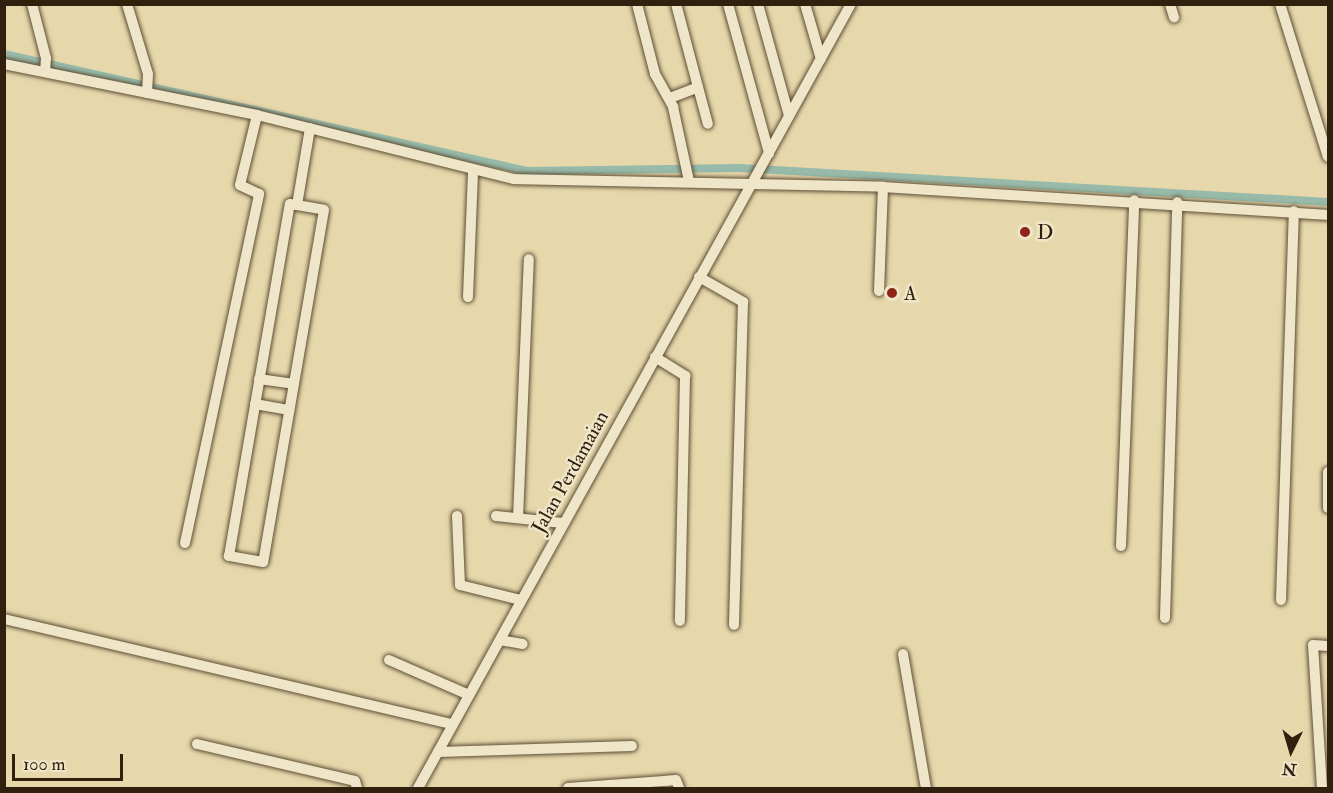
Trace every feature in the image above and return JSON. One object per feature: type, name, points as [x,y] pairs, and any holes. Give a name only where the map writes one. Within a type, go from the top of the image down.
[{"type":"street","points":[[32,4],[46,65]]},
{"type":"street","points":[[127,4],[148,74],[148,89]]},
{"type":"street","points":[[637,4],[655,74],[670,98],[688,174]]},
{"type":"street","points":[[676,4],[708,124]]},
{"type":"street","points":[[728,4],[769,153]]},
{"type":"street","points":[[758,4],[789,116]]},
{"type":"street","points":[[805,4],[821,59]]},
{"type":"street","name":"Jalan Perdamaian","points":[[418,789],[851,4]]},
{"type":"street","points":[[1170,4],[1174,18]]},
{"type":"street","points":[[1280,4],[1329,156]]},
{"type":"street","points":[[4,64],[46,65],[310,128],[473,171],[535,180],[688,174],[756,174],[883,187],[1177,202],[1329,215]]},
{"type":"street","points":[[670,98],[698,87]]},
{"type":"street","points":[[185,543],[260,194],[240,185],[257,115]]},
{"type":"street","points":[[297,205],[310,128]]},
{"type":"street","points":[[468,297],[473,171]]},
{"type":"street","points":[[879,291],[883,187]]},
{"type":"street","points":[[1121,546],[1134,200]]},
{"type":"street","points":[[1165,618],[1177,202]]},
{"type":"street","points":[[290,204],[297,205],[324,210],[263,562],[229,556],[290,204]]},
{"type":"street","points":[[1281,600],[1294,211]]},
{"type":"street","points":[[518,518],[529,259]]},
{"type":"street","points":[[699,277],[743,302],[734,625]]},
{"type":"street","points":[[655,357],[685,376],[680,621]]},
{"type":"street","points":[[259,379],[294,384]]},
{"type":"street","points":[[255,404],[289,410]]},
{"type":"street","points":[[1329,472],[1329,508]]},
{"type":"street","points":[[457,516],[460,585],[521,600]]},
{"type":"street","points":[[495,516],[563,523]]},
{"type":"street","points":[[4,619],[453,724]]},
{"type":"street","points":[[500,640],[523,644]]},
{"type":"street","points":[[1322,789],[1313,645],[1329,646]]},
{"type":"street","points":[[903,654],[926,789]]},
{"type":"street","points":[[389,660],[469,695]]},
{"type":"street","points":[[197,744],[355,781],[357,789]]},
{"type":"street","points":[[438,752],[632,746]]},
{"type":"street","points":[[568,789],[677,784]]},
{"type":"waterway","points":[[4,54],[527,171],[739,168],[1328,202]]},
{"type":"place","name":"D","points":[[1025,232]]},
{"type":"place","name":"A","points":[[892,293]]}]
